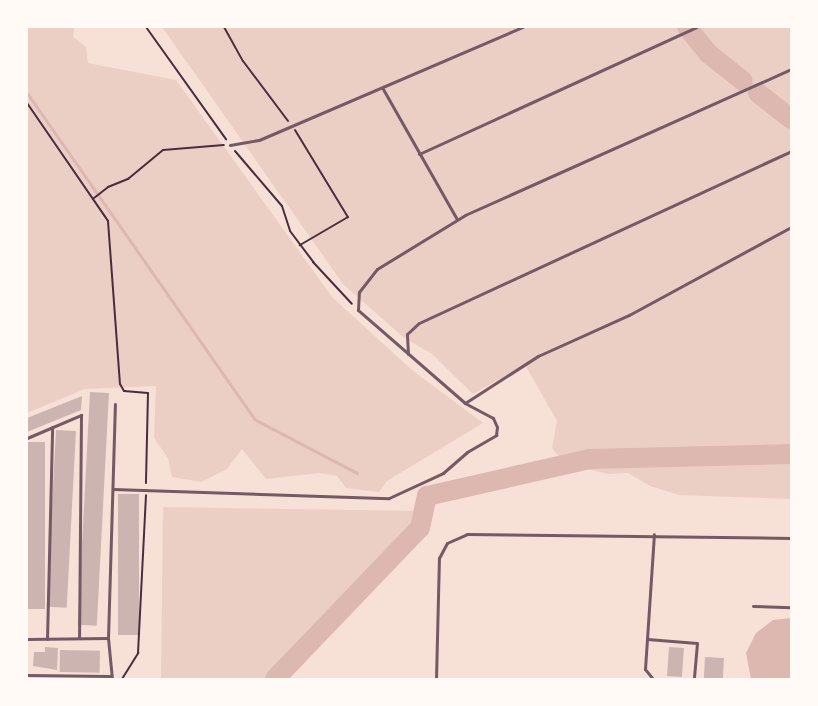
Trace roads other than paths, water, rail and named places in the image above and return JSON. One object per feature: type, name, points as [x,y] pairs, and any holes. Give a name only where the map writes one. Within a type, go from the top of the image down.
[{"type":"lane","points":[[230,145],[259,140],[383,89],[523,27]]},
{"type":"lane","points":[[419,154],[695,27]]},
{"type":"lane","points":[[112,489],[146,488],[389,498],[443,473],[467,452],[496,435],[493,418],[465,403],[358,310],[359,292],[377,269],[457,219],[791,69]]},
{"type":"lane","points":[[383,89],[457,219]]},
{"type":"lane","points":[[408,354],[407,334],[419,323],[791,151]]},
{"type":"lane","points":[[465,403],[538,356],[629,315],[791,227]]},
{"type":"lane","points":[[27,675],[111,678],[108,638],[115,404]]},
{"type":"lane","points":[[27,438],[81,415],[79,638]]},
{"type":"lane","points":[[47,639],[52,427]]},
{"type":"lane","points":[[436,679],[439,558],[447,543],[467,534],[654,534],[791,538]]},
{"type":"lane","points":[[653,679],[645,669],[654,534]]},
{"type":"lane","points":[[753,606],[791,607]]},
{"type":"lane","points":[[27,639],[108,638]]},
{"type":"lane","points":[[647,639],[697,644],[694,679]]},
{"type":"waterway","points":[[687,27],[709,54],[743,81]]},
{"type":"waterway","points":[[27,93],[254,419],[357,473]]},
{"type":"waterway","points":[[758,93],[791,119]]},
{"type":"waterway","points":[[275,679],[420,528],[427,496],[590,459],[791,454]]}]
